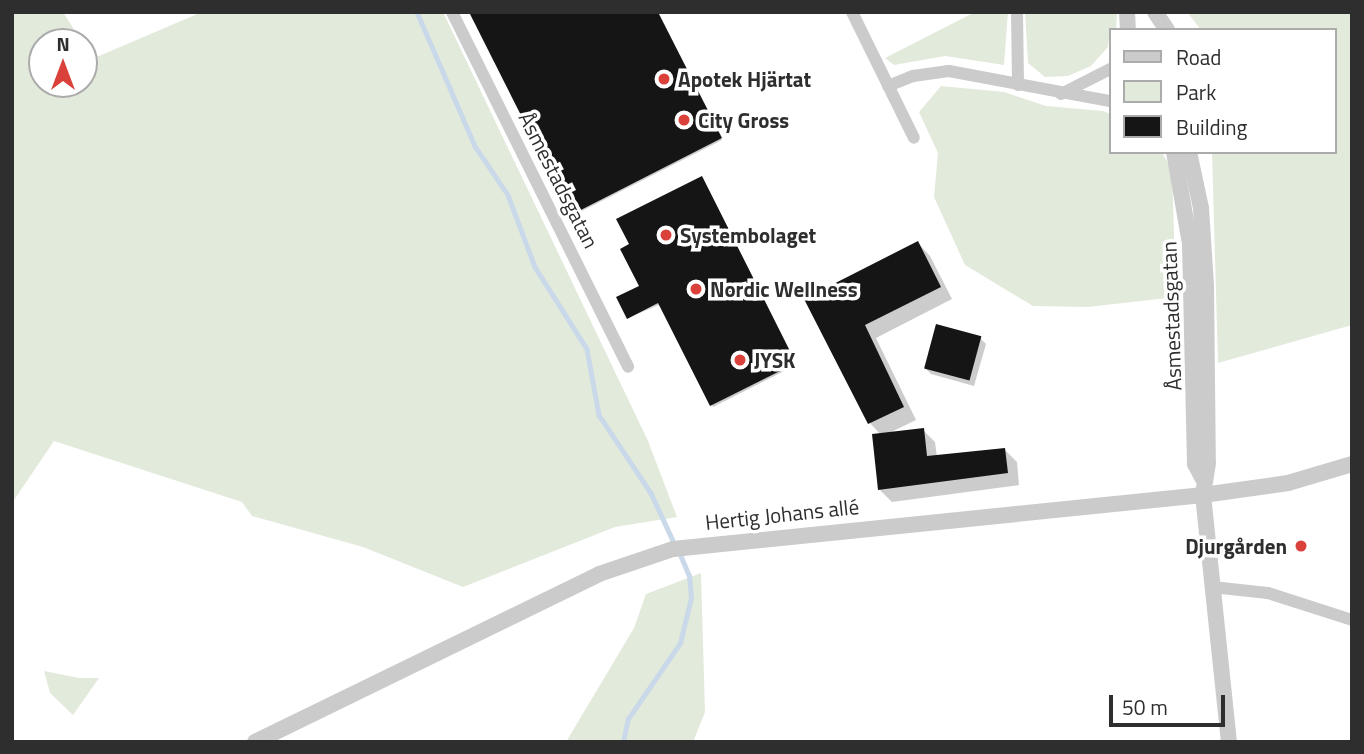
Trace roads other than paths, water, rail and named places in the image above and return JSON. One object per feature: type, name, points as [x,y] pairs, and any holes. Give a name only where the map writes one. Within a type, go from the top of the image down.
[{"type":"street","name":"Åsmestadsgatan","points":[[452,12],[628,367]]},
{"type":"street","points":[[852,12],[914,138]]},
{"type":"street","points":[[1017,12],[1018,85]]},
{"type":"street","points":[[1155,12],[1166,28]]},
{"type":"street","points":[[1061,94],[1108,70]]},
{"type":"street","points":[[888,86],[913,75],[949,71],[1108,101]]},
{"type":"street","name":"Åsmestadsgatan","points":[[1174,154],[1190,244],[1195,464],[1203,487]]},
{"type":"street","name":"Åsmestadsgatan","points":[[1189,154],[1201,208],[1206,285],[1208,463],[1203,487]]},
{"type":"street","name":"Hertig Johans allé","points":[[255,742],[599,574],[652,555],[700,544],[1203,487],[1288,483],[1352,464]]},
{"type":"street","points":[[1203,487],[1229,742]]},
{"type":"street","points":[[1212,587],[1268,593],[1352,620]]},
{"type":"waterway","points":[[417,12],[475,146],[508,195],[535,267],[587,349],[599,415],[651,493],[675,545]]},
{"type":"waterway","points":[[623,742],[628,719],[680,643],[691,598],[689,576],[679,553]]},
{"type":"place","name":"Apotek Hjärtat","points":[[664,79]]},
{"type":"place","name":"City Gross","points":[[684,120]]},
{"type":"place","name":"Systembolaget","points":[[666,235]]},
{"type":"place","name":"Nordic Wellness","points":[[696,289]]},
{"type":"place","name":"JYSK","points":[[740,360]]},
{"type":"place","name":"Djurgården","points":[[1301,546]]}]
